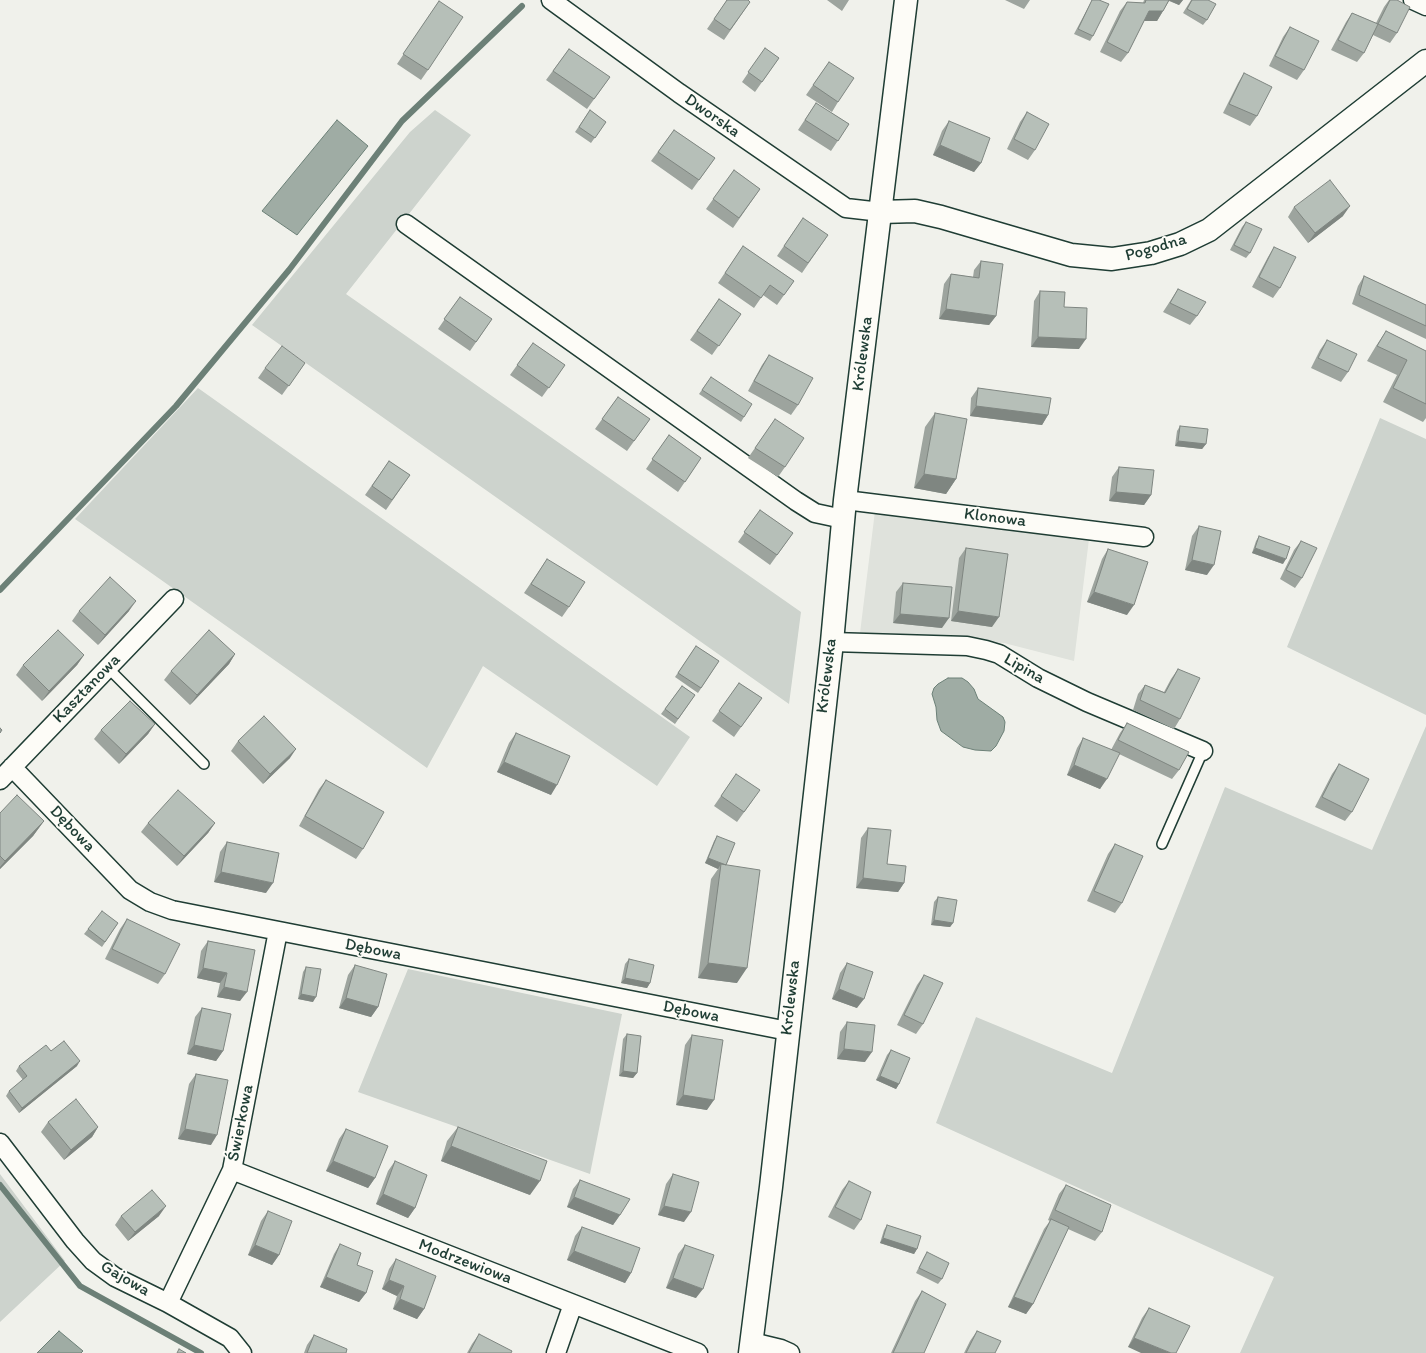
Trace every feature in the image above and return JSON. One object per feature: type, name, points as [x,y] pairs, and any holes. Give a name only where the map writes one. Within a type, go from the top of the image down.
[{"type":"street","name":"Dworska","points":[[551,0],[679,93],[846,208],[881,212]]},
{"type":"street","name":"Królewska","points":[[751,1348],[771,1187],[832,642],[844,509],[906,0]]},
{"type":"street","points":[[1413,0],[1426,6]]},
{"type":"street","name":"Pogodna","points":[[881,212],[915,211],[941,217],[1071,255],[1112,259],[1151,253],[1180,244],[1209,230],[1426,61]]},
{"type":"street","name":"Klonowa","points":[[406,224],[815,513],[844,509],[1144,537]]},
{"type":"street","name":"Kasztanowa","points":[[0,780],[174,599]]},
{"type":"street","name":"Lipina","points":[[832,642],[967,646],[986,650],[999,654],[1038,678],[1087,702],[1203,751]]},
{"type":"street","name":"Dębowa","points":[[12,767],[130,890],[150,902],[172,910],[788,1031]]},
{"type":"street","name":"Świerkowa","points":[[168,1303],[232,1170],[278,931]]},
{"type":"street","name":"Gajowa","points":[[0,1143],[75,1241],[94,1261],[116,1277],[168,1303],[230,1338],[242,1353]]},
{"type":"street","name":"Modrzewiowa","points":[[232,1170],[698,1353]]},
{"type":"street","points":[[556,1353],[573,1304]]},
{"type":"street","points":[[751,1348],[781,1349],[790,1353]]},
{"type":"lane","points":[[108,668],[204,764]]},
{"type":"lane","points":[[1162,844],[1203,751]]},
{"type":"shaded area","points":[[435,110],[471,135],[346,294],[801,612],[789,704],[252,325],[410,132]]},
{"type":"shaded area","points":[[337,120],[368,146],[297,235],[262,211]]},
{"type":"shaded area","points":[[198,388],[690,737],[657,786],[483,666],[427,768],[75,519]]},
{"type":"shaded area","points":[[1380,418],[1426,439],[1426,715],[1287,647]]},
{"type":"shaded area","points":[[875,511],[958,518],[1089,539],[1074,661],[1004,643],[860,633]]},
{"type":"shaded area","points":[[948,678],[962,678],[968,682],[974,689],[978,699],[1003,717],[1005,722],[1004,731],[996,746],[991,751],[975,750],[963,747],[941,731],[937,720],[936,707],[932,694],[934,688],[938,684]]},
{"type":"shaded area","points":[[1426,726],[1426,1353],[1240,1353],[1274,1277],[936,1123],[976,1017],[1112,1073],[1225,787],[1372,850]]},
{"type":"shaded area","points":[[408,969],[622,1014],[590,1174],[358,1092]]},
{"type":"shaded area","points":[[0,1174],[65,1261],[0,1322]]},
{"type":"shaded area","points":[[59,1331],[83,1351],[81,1353],[37,1353]]},
{"type":"building","points":[[727,0],[748,0],[750,2],[730,30],[714,19]]},
{"type":"building","points":[[1092,0],[1099,0],[1109,4],[1093,36],[1078,29]]},
{"type":"building","points":[[1146,0],[1169,0],[1163,11],[1149,11],[1128,53],[1107,42],[1127,2],[1145,3]]},
{"type":"building","points":[[1192,0],[1208,0],[1216,4],[1207,20],[1187,9]]},
{"type":"building","points":[[1390,0],[1397,0],[1410,7],[1397,33],[1378,24]]},
{"type":"building","points":[[439,1],[463,17],[428,70],[403,54]]},
{"type":"building","points":[[1352,13],[1378,24],[1364,53],[1338,40]]},
{"type":"building","points":[[1290,27],[1319,41],[1304,70],[1275,56]]},
{"type":"building","points":[[765,48],[779,58],[762,82],[748,72]]},
{"type":"building","points":[[569,49],[610,77],[594,99],[553,71]]},
{"type":"building","points":[[829,62],[854,78],[838,102],[813,85]]},
{"type":"building","points":[[1244,73],[1272,87],[1257,116],[1229,104]]},
{"type":"building","points":[[816,103],[849,124],[838,141],[805,120]]},
{"type":"building","points":[[590,110],[606,122],[595,138],[579,127]]},
{"type":"building","points":[[1027,112],[1049,124],[1035,150],[1014,139]]},
{"type":"building","points":[[949,121],[990,138],[981,163],[940,145]]},
{"type":"building","points":[[674,130],[715,158],[699,180],[658,152]]},
{"type":"building","points":[[734,170],[760,189],[739,218],[713,199]]},
{"type":"building","points":[[1330,180],[1350,206],[1315,233],[1294,207]]},
{"type":"building","points":[[803,218],[828,235],[808,263],[784,246]]},
{"type":"building","points":[[1246,222],[1262,229],[1250,253],[1234,245]]},
{"type":"building","points":[[743,246],[794,281],[784,295],[770,285],[761,298],[725,273]]},
{"type":"building","points":[[1274,247],[1296,257],[1280,288],[1259,277]]},
{"type":"building","points":[[981,261],[1003,264],[996,316],[946,309],[951,274],[979,278]]},
{"type":"building","points":[[1364,276],[1426,305],[1426,326],[1359,295]]},
{"type":"building","points":[[1178,289],[1206,302],[1197,316],[1170,303]]},
{"type":"building","points":[[1040,291],[1065,292],[1064,307],[1087,308],[1086,339],[1038,337]]},
{"type":"building","points":[[460,297],[492,319],[476,342],[444,319]]},
{"type":"building","points":[[719,299],[741,314],[719,346],[697,331]]},
{"type":"building","points":[[1386,331],[1426,351],[1426,404],[1393,388],[1407,360],[1377,346]]},
{"type":"building","points":[[1327,340],[1357,354],[1348,372],[1318,358]]},
{"type":"building","points":[[533,343],[565,365],[549,388],[517,365]]},
{"type":"building","points":[[282,346],[305,363],[289,386],[265,368]]},
{"type":"building","points":[[769,355],[813,378],[798,405],[754,381]]},
{"type":"building","points":[[711,377],[752,404],[744,417],[702,390]]},
{"type":"building","points":[[978,388],[1051,398],[1048,415],[976,406]]},
{"type":"building","points":[[618,397],[650,419],[634,441],[602,419]]},
{"type":"building","points":[[935,413],[967,419],[956,479],[924,474]]},
{"type":"building","points":[[775,419],[804,438],[785,467],[755,448]]},
{"type":"building","points":[[1180,426],[1208,429],[1206,444],[1178,441]]},
{"type":"building","points":[[669,435],[701,458],[685,482],[652,459]]},
{"type":"building","points":[[389,461],[410,475],[392,500],[372,486]]},
{"type":"building","points":[[1119,467],[1154,470],[1151,495],[1116,492]]},
{"type":"building","points":[[760,510],[793,533],[777,555],[744,532]]},
{"type":"building","points":[[1199,526],[1221,531],[1214,565],[1192,560]]},
{"type":"building","points":[[1259,536],[1290,547],[1286,559],[1255,548]]},
{"type":"building","points":[[1301,541],[1317,548],[1302,578],[1286,570]]},
{"type":"building","points":[[966,548],[1008,554],[999,617],[958,611]]},
{"type":"building","points":[[1108,549],[1148,562],[1134,605],[1094,592]]},
{"type":"building","points":[[547,559],[585,582],[569,607],[531,584]]},
{"type":"building","points":[[110,577],[136,601],[105,635],[79,611]]},
{"type":"building","points":[[903,583],[952,587],[949,618],[900,614]]},
{"type":"building","points":[[58,630],[84,655],[49,691],[23,665]]},
{"type":"building","points":[[209,630],[235,654],[197,695],[171,671]]},
{"type":"building","points":[[696,646],[719,661],[701,688],[678,673]]},
{"type":"building","points":[[1178,669],[1200,678],[1180,719],[1140,700],[1145,685],[1165,693]]},
{"type":"building","points":[[739,683],[762,698],[741,727],[719,711]]},
{"type":"building","points":[[682,686],[695,695],[678,719],[665,709]]},
{"type":"building","points":[[130,701],[155,724],[126,754],[101,730]]},
{"type":"building","points":[[264,716],[296,749],[270,774],[238,741]]},
{"type":"building","points":[[1127,723],[1189,752],[1179,770],[1118,740]]},
{"type":"building","points":[[516,733],[570,756],[557,785],[504,762]]},
{"type":"building","points":[[1083,738],[1120,753],[1107,779],[1074,765]]},
{"type":"building","points":[[1339,764],[1369,779],[1352,812],[1322,797]]},
{"type":"building","points":[[736,774],[760,790],[744,812],[721,796]]},
{"type":"building","points":[[326,780],[384,812],[363,849],[305,816]]},
{"type":"building","points":[[178,790],[215,823],[184,856],[148,823]]},
{"type":"building","points":[[17,795],[44,821],[5,861],[0,856],[0,813]]},
{"type":"building","points":[[868,828],[891,830],[887,864],[906,866],[904,883],[863,878]]},
{"type":"building","points":[[717,836],[735,843],[726,865],[708,858]]},
{"type":"building","points":[[227,842],[279,853],[273,883],[221,872]]},
{"type":"building","points":[[1115,844],[1143,856],[1122,903],[1094,891]]},
{"type":"building","points":[[721,864],[760,870],[747,968],[708,963]]},
{"type":"building","points":[[938,897],[957,900],[953,923],[934,920]]},
{"type":"building","points":[[102,911],[118,923],[105,942],[88,929]]},
{"type":"building","points":[[127,919],[180,944],[165,974],[112,949]]},
{"type":"building","points":[[208,941],[255,950],[247,992],[224,987],[227,973],[203,968]]},
{"type":"building","points":[[629,959],[654,965],[650,983],[625,978]]},
{"type":"building","points":[[847,963],[873,972],[864,999],[839,989]]},
{"type":"building","points":[[355,965],[387,974],[378,1007],[346,998]]},
{"type":"building","points":[[306,967],[321,969],[316,997],[301,994]]},
{"type":"building","points":[[924,975],[943,983],[923,1024],[904,1015]]},
{"type":"building","points":[[202,1008],[231,1014],[223,1051],[194,1045]]},
{"type":"building","points":[[847,1022],[875,1025],[872,1052],[844,1049]]},
{"type":"building","points":[[627,1034],[641,1036],[637,1073],[623,1071]]},
{"type":"building","points":[[692,1035],[723,1040],[714,1100],[683,1095]]},
{"type":"building","points":[[64,1041],[80,1061],[22,1108],[9,1091],[27,1076],[19,1066],[46,1045],[51,1051]]},
{"type":"building","points":[[891,1050],[910,1058],[899,1084],[880,1076]]},
{"type":"building","points":[[196,1074],[228,1080],[217,1135],[185,1129]]},
{"type":"building","points":[[76,1099],[98,1127],[71,1150],[48,1122]]},
{"type":"building","points":[[458,1127],[547,1161],[540,1181],[451,1146]]},
{"type":"building","points":[[346,1129],[388,1146],[375,1178],[333,1161]]},
{"type":"building","points":[[395,1161],[427,1175],[415,1208],[383,1194]]},
{"type":"building","points":[[673,1174],[699,1182],[691,1212],[664,1206]]},
{"type":"building","points":[[580,1180],[630,1199],[620,1215],[574,1197]]},
{"type":"building","points":[[849,1181],[871,1192],[861,1220],[835,1207]]},
{"type":"building","points":[[1066,1185],[1111,1205],[1102,1232],[1055,1210]]},
{"type":"building","points":[[152,1190],[166,1206],[135,1232],[121,1216]]},
{"type":"building","points":[[268,1211],[292,1221],[279,1255],[255,1245]]},
{"type":"building","points":[[1051,1219],[1069,1227],[1033,1304],[1014,1297]]},
{"type":"building","points":[[887,1225],[921,1236],[917,1249],[883,1238]]},
{"type":"building","points":[[582,1227],[640,1248],[631,1273],[574,1251]]},
{"type":"building","points":[[340,1244],[361,1253],[357,1265],[373,1271],[366,1293],[326,1277]]},
{"type":"building","points":[[685,1245],[714,1255],[703,1289],[673,1278]]},
{"type":"building","points":[[927,1252],[949,1263],[942,1279],[919,1268]]},
{"type":"building","points":[[396,1259],[436,1276],[424,1309],[400,1299],[404,1286],[389,1280]]},
{"type":"building","points":[[922,1291],[946,1304],[924,1353],[893,1353]]},
{"type":"building","points":[[1149,1308],[1190,1326],[1176,1353],[1171,1353],[1134,1338]]},
{"type":"building","points":[[977,1331],[1001,1341],[995,1353],[966,1353]]},
{"type":"building","points":[[479,1334],[512,1351],[511,1353],[469,1353]]},
{"type":"building","points":[[314,1335],[347,1349],[346,1353],[307,1353]]},
{"type":"building","points":[[179,1349],[186,1353],[177,1353]]},
{"type":"waterway","points":[[0,590],[176,406],[289,270],[402,121],[522,6]]},
{"type":"waterway","points":[[0,1185],[80,1286],[201,1353]]}]
